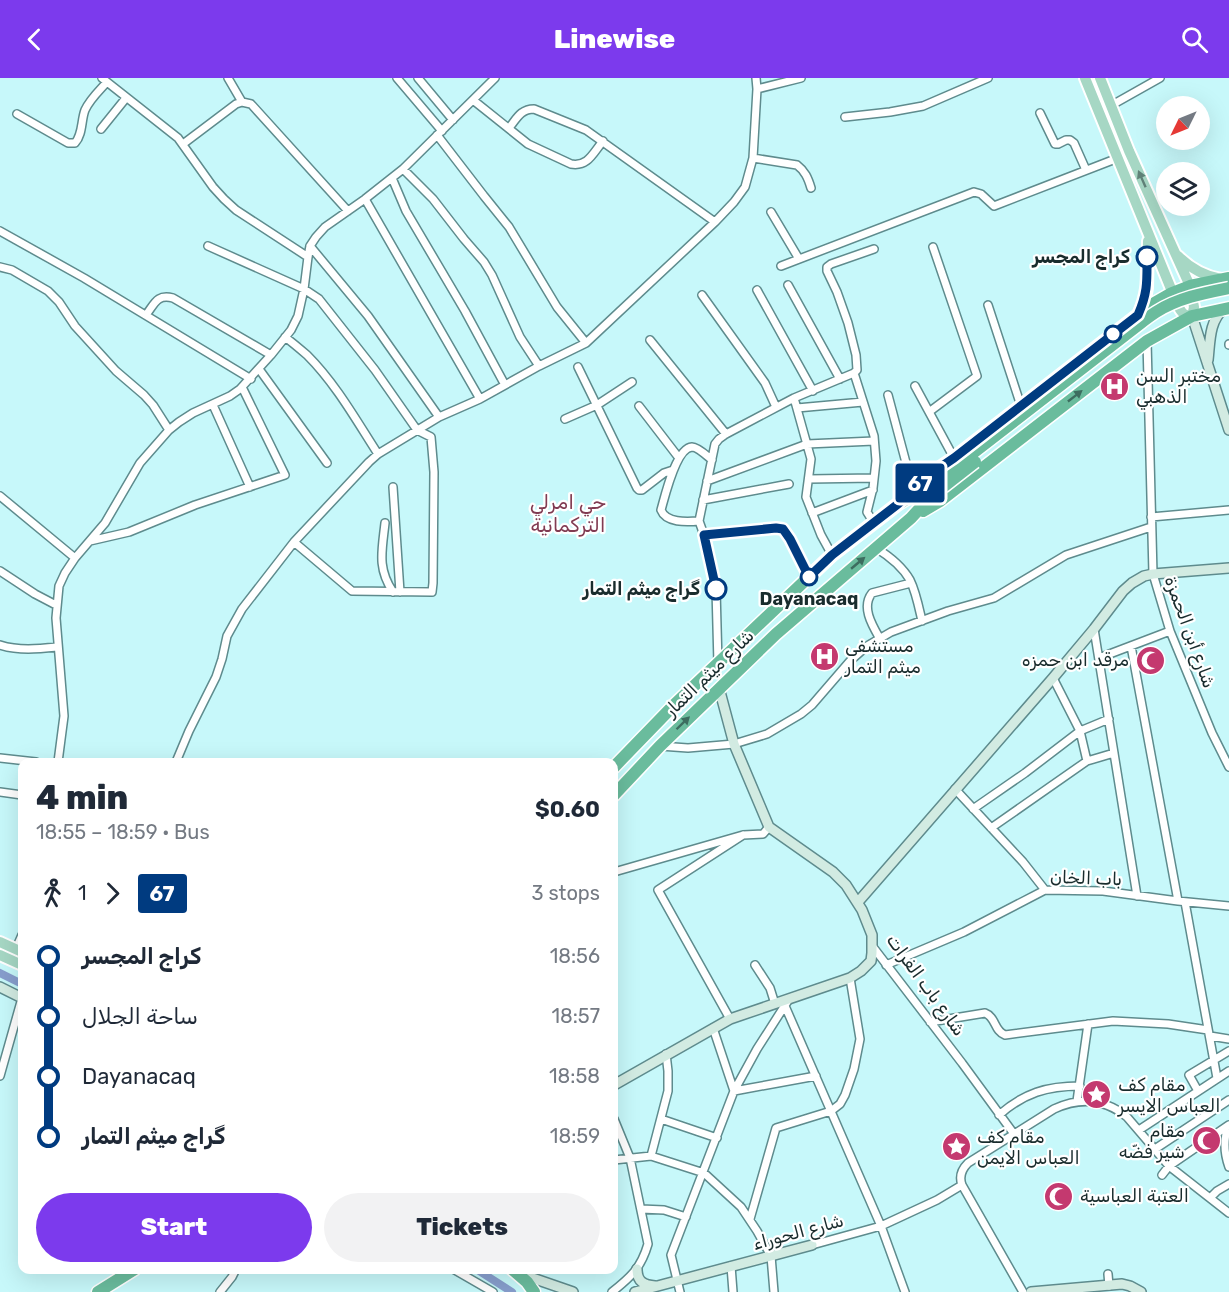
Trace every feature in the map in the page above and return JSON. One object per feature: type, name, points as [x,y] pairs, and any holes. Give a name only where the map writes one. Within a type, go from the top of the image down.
[{"type":"highway","points":[[898,504],[929,475],[1151,305],[1190,286],[1226,282]]},
{"type":"highway","points":[[941,483],[1157,312],[1226,282]]},
{"type":"highway","points":[[941,483],[1160,318],[1195,303],[1229,295]]},
{"type":"highway","points":[[911,518],[940,501],[1147,341],[1192,316],[1227,308]]},
{"type":"highway","name":"شارع ميثم التمار","points":[[618,762],[832,555],[898,504],[941,483]]},
{"type":"highway","name":"شارع ميثم التمار","points":[[618,791],[660,746],[776,633],[911,518],[941,483]]},
{"type":"highway","points":[[763,620],[763,630],[771,635],[776,633]]},
{"type":"highway","points":[[746,637],[756,643],[757,652]]},
{"type":"highway","points":[[98,1292],[127,1274]]},
{"type":"highway","points":[[518,1274],[534,1292]]},
{"type":"main road","points":[[1085,78],[1172,293],[1182,313],[1185,316],[1192,316],[1194,307],[1190,286],[1129,151],[1100,78]]},
{"type":"main road","points":[[1138,315],[1147,288],[1149,238]]},
{"type":"main road","points":[[1174,252],[1192,268],[1226,282]]},
{"type":"main road","points":[[0,942],[16,953]]},
{"type":"main road","points":[[0,955],[16,953]]},
{"type":"street","points":[[228,78],[242,102]]},
{"type":"street","points":[[397,78],[509,226],[557,307],[585,342]]},
{"type":"street","points":[[418,78],[453,120]]},
{"type":"street","points":[[59,758],[64,716],[56,605],[59,586],[65,573],[105,523],[140,463],[169,430],[193,413],[230,396],[242,387],[271,356],[298,316],[310,246],[316,237],[325,227],[403,169],[495,78]]},
{"type":"street","points":[[178,758],[216,677],[227,636],[242,609],[294,542],[369,462],[378,454],[439,417],[480,399],[585,342],[734,202],[745,187],[753,158],[756,78]]},
{"type":"street","points":[[757,89],[801,78]]},
{"type":"street","points":[[845,117],[922,106],[988,78]]},
{"type":"street","points":[[1112,105],[1151,80],[1160,78]]},
{"type":"street","points":[[17,114],[68,143],[75,143],[79,138],[84,112],[104,80],[178,138],[213,187],[236,210],[308,257]]},
{"type":"street","points":[[101,129],[126,98]]},
{"type":"street","points":[[473,100],[528,144],[571,164],[578,166],[586,162],[603,141]]},
{"type":"street","points":[[183,144],[236,104],[242,102],[251,104],[348,211]]},
{"type":"street","points":[[509,128],[521,112],[534,109],[586,130],[715,222]]},
{"type":"street","points":[[1040,113],[1054,144],[1066,140],[1074,143],[1086,170]]},
{"type":"street","points":[[753,158],[797,165],[808,177],[811,188]]},
{"type":"street","points":[[780,266],[974,192],[981,194],[994,206],[1118,158]]},
{"type":"street","points":[[403,169],[433,199],[484,262],[520,337],[539,366]]},
{"type":"street","points":[[392,178],[406,211],[465,311],[505,385]]},
{"type":"street","points":[[365,199],[480,399]]},
{"type":"street","points":[[771,212],[799,259]]},
{"type":"street","points":[[0,231],[57,262],[250,378]]},
{"type":"street","points":[[208,246],[304,289],[319,299],[375,370],[417,430],[431,437],[434,472],[432,592],[352,591],[294,542]]},
{"type":"street","points":[[310,246],[368,316],[439,417]]},
{"type":"street","points":[[929,412],[976,376],[933,247]]},
{"type":"street","points":[[718,663],[716,589],[699,521],[715,444],[726,434],[776,407],[857,370],[856,354],[848,323],[827,267],[874,249]]},
{"type":"street","points":[[0,267],[12,270],[48,291],[59,302],[75,326],[116,371],[153,405],[169,430]]},
{"type":"street","points":[[788,285],[840,379]]},
{"type":"street","points":[[757,290],[813,391]]},
{"type":"street","points":[[702,295],[765,383],[776,407]]},
{"type":"street","points":[[146,315],[158,299],[165,296],[173,298],[271,356]]},
{"type":"street","points":[[988,304],[1021,406]]},
{"type":"street","points":[[1208,365],[1213,327],[1218,316],[1227,308]]},
{"type":"street","points":[[1192,316],[1228,426]]},
{"type":"street","points":[[285,337],[306,354],[325,376],[378,454]]},
{"type":"street","points":[[650,340],[726,434]]},
{"type":"street","name":"شارع أبن الحمزة","points":[[1147,341],[1152,574],[1170,631],[1229,767]]},
{"type":"street","points":[[578,367],[637,488],[642,490],[664,472],[673,470]]},
{"type":"street","points":[[259,369],[327,463]]},
{"type":"street","points":[[854,373],[874,441],[876,461],[873,490],[867,512],[874,523]]},
{"type":"street","points":[[565,418],[597,405],[632,382]]},
{"type":"street","points":[[915,386],[954,458]]},
{"type":"street","points":[[90,541],[129,532],[195,505],[285,475],[242,387]]},
{"type":"street","points":[[888,395],[913,489]]},
{"type":"street","points":[[794,398],[811,459],[806,498],[832,555]]},
{"type":"street","points":[[797,408],[863,402]]},
{"type":"street","points":[[213,405],[250,487]]},
{"type":"street","points":[[639,406],[679,458]]},
{"type":"street","points":[[707,481],[807,444],[874,441]]},
{"type":"street","points":[[699,521],[674,520],[661,513],[661,510],[673,470],[686,450],[694,447],[712,460]]},
{"type":"street","points":[[808,479],[874,478]]},
{"type":"street","points":[[703,500],[789,484]]},
{"type":"street","points":[[393,487],[397,592]]},
{"type":"street","points":[[812,513],[873,490]]},
{"type":"street","points":[[0,496],[75,558]]},
{"type":"street","points":[[1150,517],[1229,510]]},
{"type":"street","points":[[385,523],[381,563],[386,582],[397,592]]},
{"type":"street","points":[[660,746],[687,748],[734,744],[766,734],[801,714],[812,705],[850,661],[867,646],[891,632],[948,611],[994,598],[1066,555],[1151,527]]},
{"type":"street","points":[[704,535],[783,529],[809,577]]},
{"type":"street","points":[[876,548],[900,567],[911,583],[922,621]]},
{"type":"street","points":[[858,902],[1053,678],[1123,591],[1144,576],[1152,574],[1229,568]]},
{"type":"street","points":[[0,571],[56,605]]},
{"type":"street","points":[[880,639],[869,618],[869,596],[872,592],[911,583]]},
{"type":"street","points":[[1094,629],[1137,896]]},
{"type":"street","points":[[1099,658],[1170,631]]},
{"type":"street","points":[[0,645],[34,650],[58,647]]},
{"type":"street","points":[[1131,646],[1217,1078]]},
{"type":"street","points":[[1053,678],[1080,731],[1087,761]]},
{"type":"street","points":[[618,871],[743,835],[763,834],[769,827],[734,744],[719,688]]},
{"type":"street","points":[[973,809],[1080,731],[1109,719]]},
{"type":"street","points":[[991,828],[1087,761],[1114,753]]},
{"type":"street","points":[[0,758],[18,760]]},
{"type":"street","points":[[955,789],[1023,862],[1045,890]]},
{"type":"street","points":[[0,792],[18,794]]},
{"type":"street","name":"شارع باب الفرات","points":[[769,827],[833,872],[846,885],[862,910],[872,935],[873,946],[1014,1134]]},
{"type":"street","points":[[730,1019],[658,890],[743,835]]},
{"type":"street","name":"باب الخان","points":[[886,965],[964,932],[1045,890],[1102,891],[1229,906]]},
{"type":"street","points":[[618,1083],[730,1019],[783,1003],[850,978],[871,961],[873,946]]},
{"type":"street","points":[[754,964],[783,1003],[881,1226],[905,1292]]},
{"type":"street","points":[[750,1219],[776,1128],[831,1111],[840,1104],[845,1095],[854,1069],[860,1039],[850,978]]},
{"type":"street","points":[[0,987],[18,996]]},
{"type":"street","points":[[680,1292],[671,1255],[734,1091],[783,1003]]},
{"type":"street","points":[[0,1076],[18,1012]]},
{"type":"street","points":[[930,1022],[985,1013],[990,1014],[999,1032],[1005,1035],[1113,1021],[1133,1021],[1168,1024],[1229,1039]]},
{"type":"street","points":[[1077,1101],[1088,1024]]},
{"type":"street","points":[[713,1028],[734,1091]]},
{"type":"street","points":[[1198,1091],[1189,1075],[1229,1051]]},
{"type":"street","points":[[651,1156],[668,1091],[666,1054]]},
{"type":"street","points":[[1139,1130],[1229,1071]]},
{"type":"street","points":[[734,1091],[816,1076]]},
{"type":"street","points":[[999,1115],[1028,1095],[1039,1091],[1062,1086],[1080,1086]]},
{"type":"street","points":[[1155,1149],[1229,1100]]},
{"type":"street","points":[[1023,1292],[962,1185],[961,1175],[966,1164],[1063,1104],[1093,1101],[1113,1107],[1127,1117],[1169,1166],[1229,1213]]},
{"type":"street","points":[[661,1119],[717,1138]]},
{"type":"street","points":[[1162,1174],[1169,1166],[1228,1126]]},
{"type":"street","points":[[1228,1126],[1224,1144],[1229,1167]]},
{"type":"street","points":[[612,1292],[637,1269],[648,1244],[630,1158],[618,1129]]},
{"type":"street","points":[[618,1160],[651,1156],[704,1173],[730,1196],[750,1219],[771,1256],[774,1292]]},
{"type":"street","points":[[1210,1198],[1229,1184]]},
{"type":"street","name":"شارع الحوراء","points":[[635,1292],[881,1226],[937,1200],[962,1185]]},
{"type":"street","points":[[641,1209],[664,1210],[686,1217]]},
{"type":"street","points":[[731,1266],[733,1292]]},
{"type":"street","points":[[637,1269],[637,1274],[643,1283],[647,1286],[657,1286]]},
{"type":"street","points":[[220,1292],[234,1274]]},
{"type":"street","points":[[462,1274],[493,1292]]},
{"type":"street","points":[[523,1274],[573,1292]]},
{"type":"street","points":[[1108,1274],[1109,1286]]},
{"type":"street","points":[[605,1292],[624,1282]]},
{"type":"street","points":[[1031,1292],[1109,1286],[1134,1287],[1141,1292]]},
{"type":"waterway","points":[[0,973],[18,982]]},
{"type":"waterway","points":[[484,1274],[512,1292]]},
{"type":"bus line","name":"67","points":[[716,589],[704,535],[783,529],[809,577],[832,555],[898,504],[929,475],[1138,315],[1147,288],[1147,257]]},
{"type":"place","name":"كراج المجسر","points":[[1147,257]]},
{"type":"place","name":"مختبر السن الذهبي","points":[[1115,386]]},
{"type":"place","name":"Dayanacaq","points":[[809,577]]},
{"type":"place","name":"گراج ميثم التمار","points":[[716,589]]},
{"type":"place","name":"مستشفى ميثم التمار","points":[[824,656]]},
{"type":"place","name":"مرقد ابن حمزه","points":[[1150,660]]},
{"type":"place","name":"مقام كف العباس الايسر","points":[[1097,1095]]},
{"type":"place","name":"مقام شير فضّه","points":[[1206,1141]]},
{"type":"place","name":"مقام كف العباس الايمن","points":[[956,1147]]},
{"type":"place","name":"العتبة العباسية","points":[[1059,1196]]},
{"type":"district","name":"حي امرلي التركمانية","points":[[568,514]]}]
